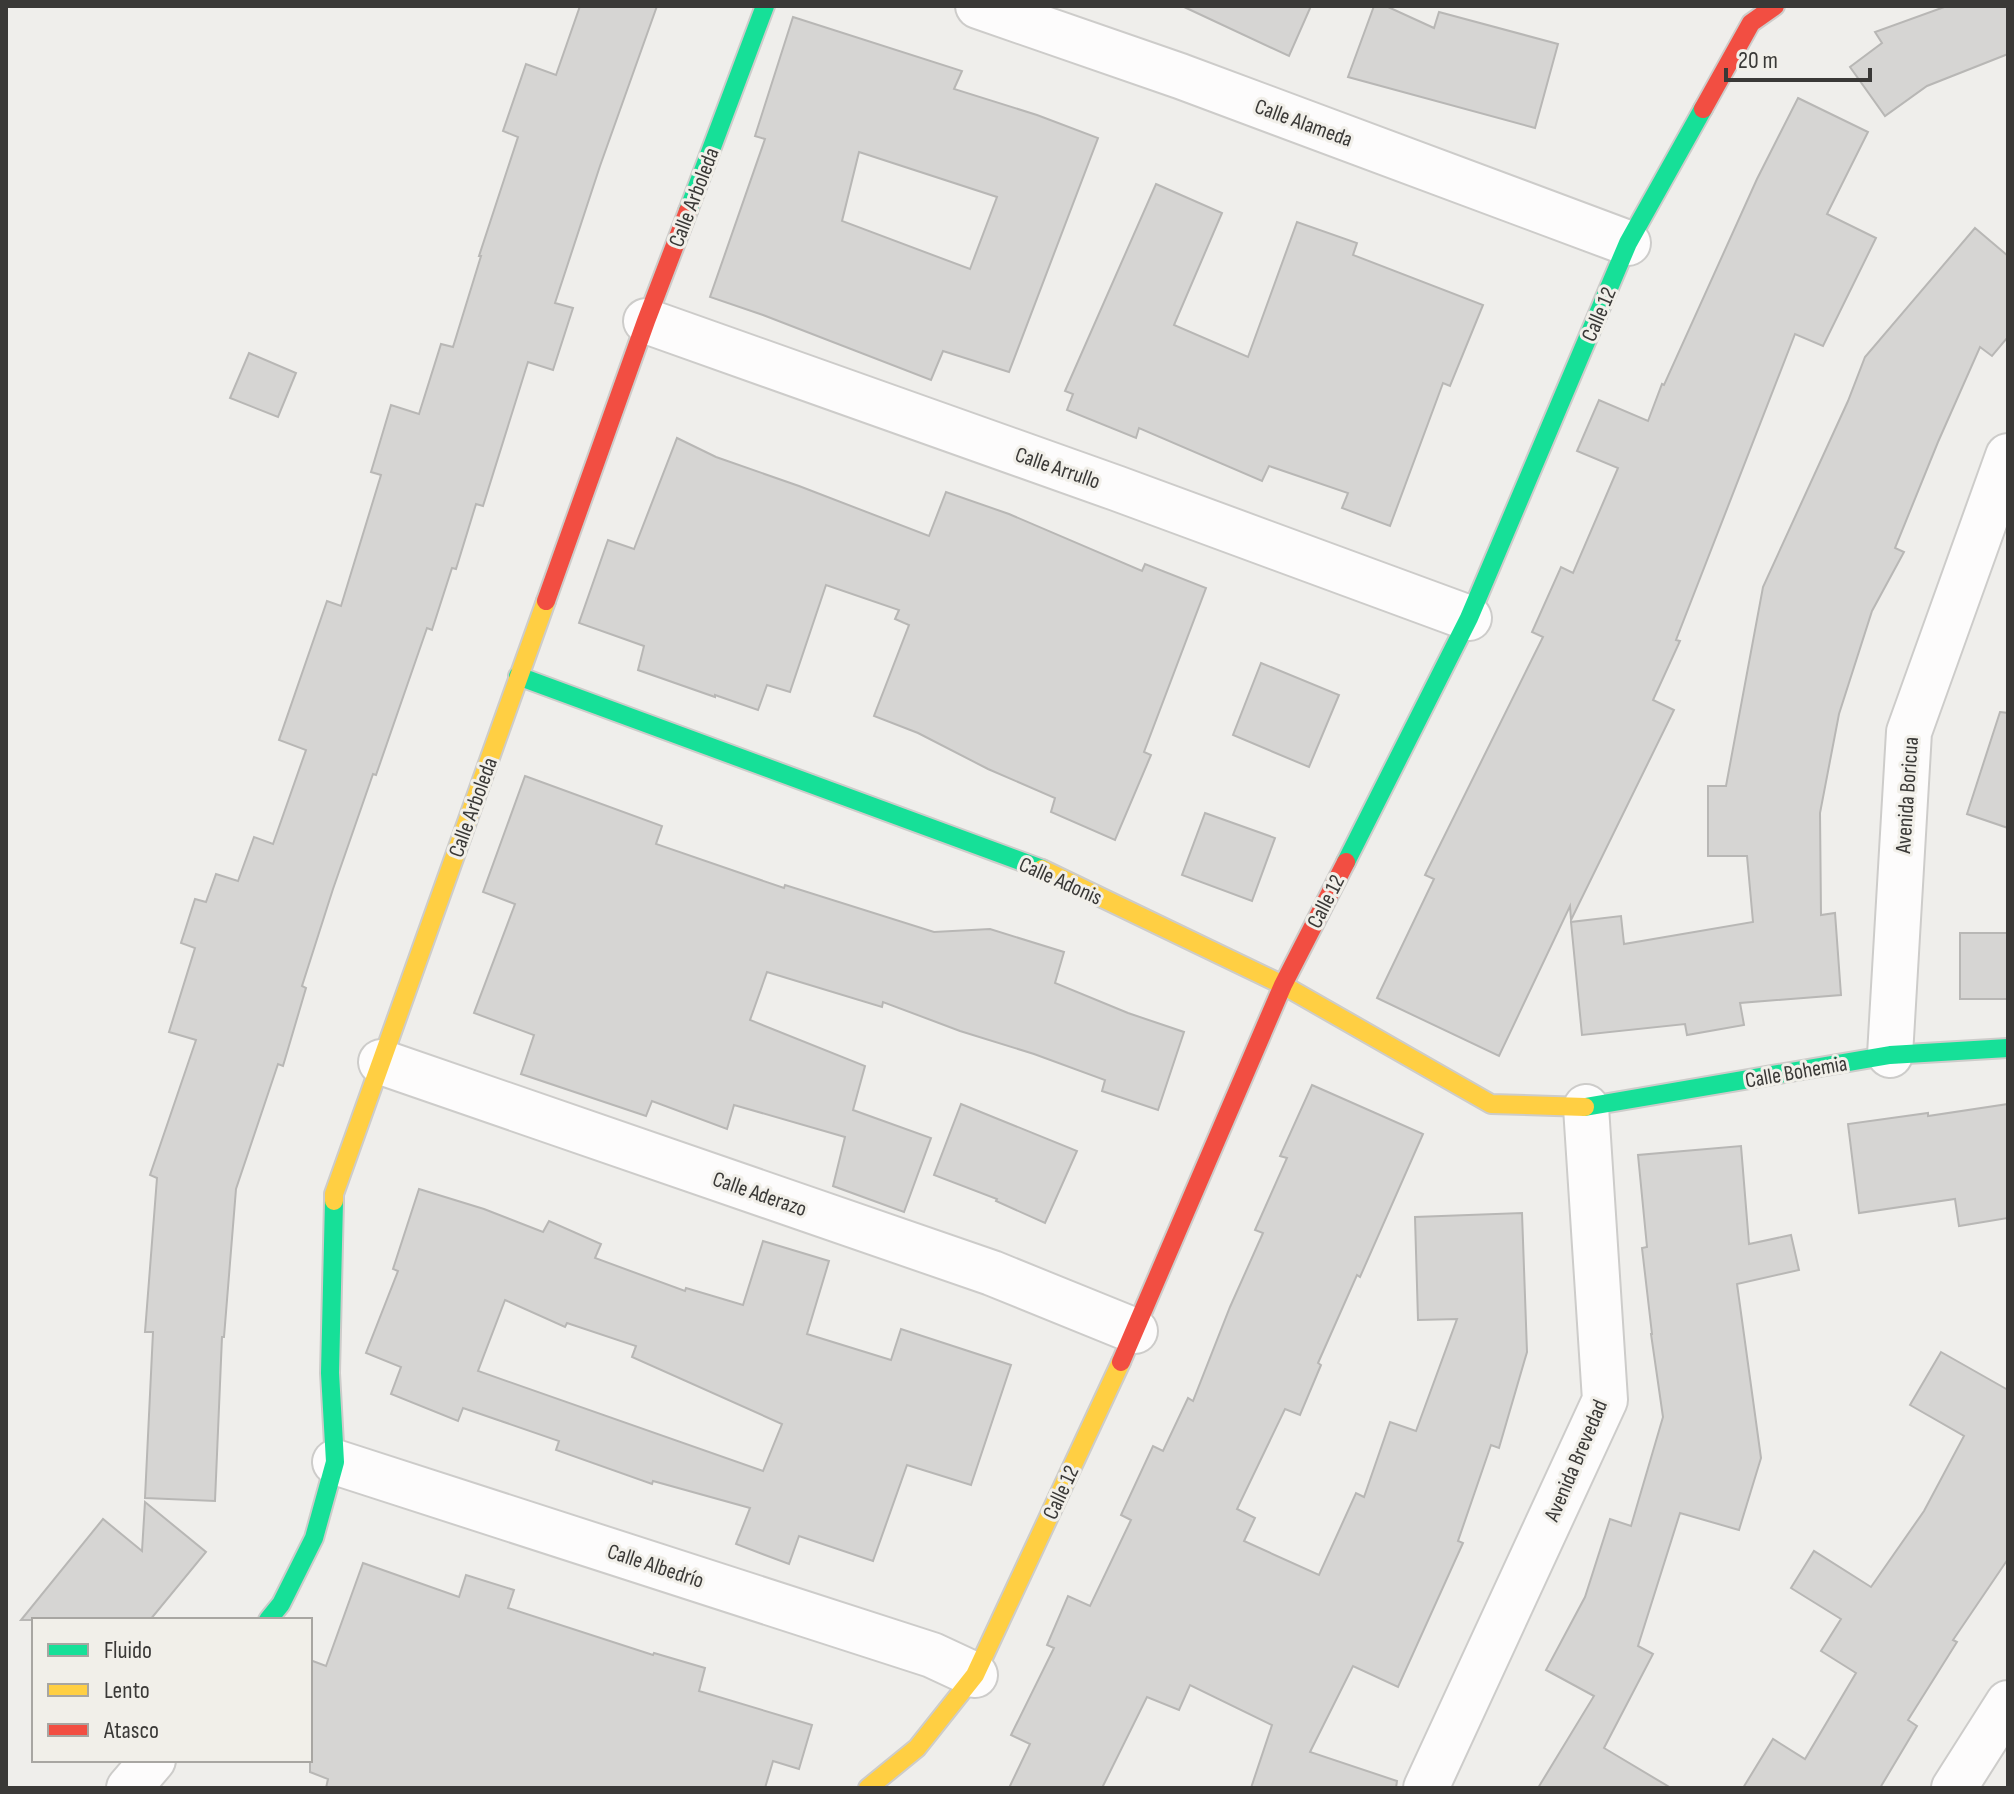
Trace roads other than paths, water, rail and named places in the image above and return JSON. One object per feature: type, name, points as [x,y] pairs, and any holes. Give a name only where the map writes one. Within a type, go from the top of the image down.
[{"type":"street","name":"Calle Arboleda","points":[[270,1618],[281,1604],[314,1538],[335,1462],[330,1373],[334,1194],[646,321],[765,6]]},
{"type":"street","name":"Calle Alameda","points":[[978,6],[1180,76],[1628,243]]},
{"type":"street","name":"Calle 12","points":[[868,1788],[917,1748],[975,1675],[1135,1331],[1283,985],[1469,618],[1628,243],[1751,23],[1775,6]]},
{"type":"street","name":"Calle Arrullo","points":[[646,321],[1116,488],[1469,618]]},
{"type":"street","name":"Avenida Boricua","points":[[1890,1055],[1909,732],[2008,456]]},
{"type":"street","name":"Calle Adonis","points":[[518,676],[1055,874],[1283,985],[1491,1104],[1586,1107]]},
{"type":"street","name":"Calle Bohemia","points":[[1586,1107],[1890,1055],[2008,1048]]},
{"type":"street","name":"Calle Aderazo","points":[[381,1062],[992,1273],[1135,1331]]},
{"type":"street","name":"Avenida Brevedad","points":[[1426,1788],[1605,1400],[1586,1107]]},
{"type":"street","name":"Calle Albedrío","points":[[335,1462],[932,1655],[975,1675]]},
{"type":"street","points":[[1954,1788],[2008,1703]]}]
